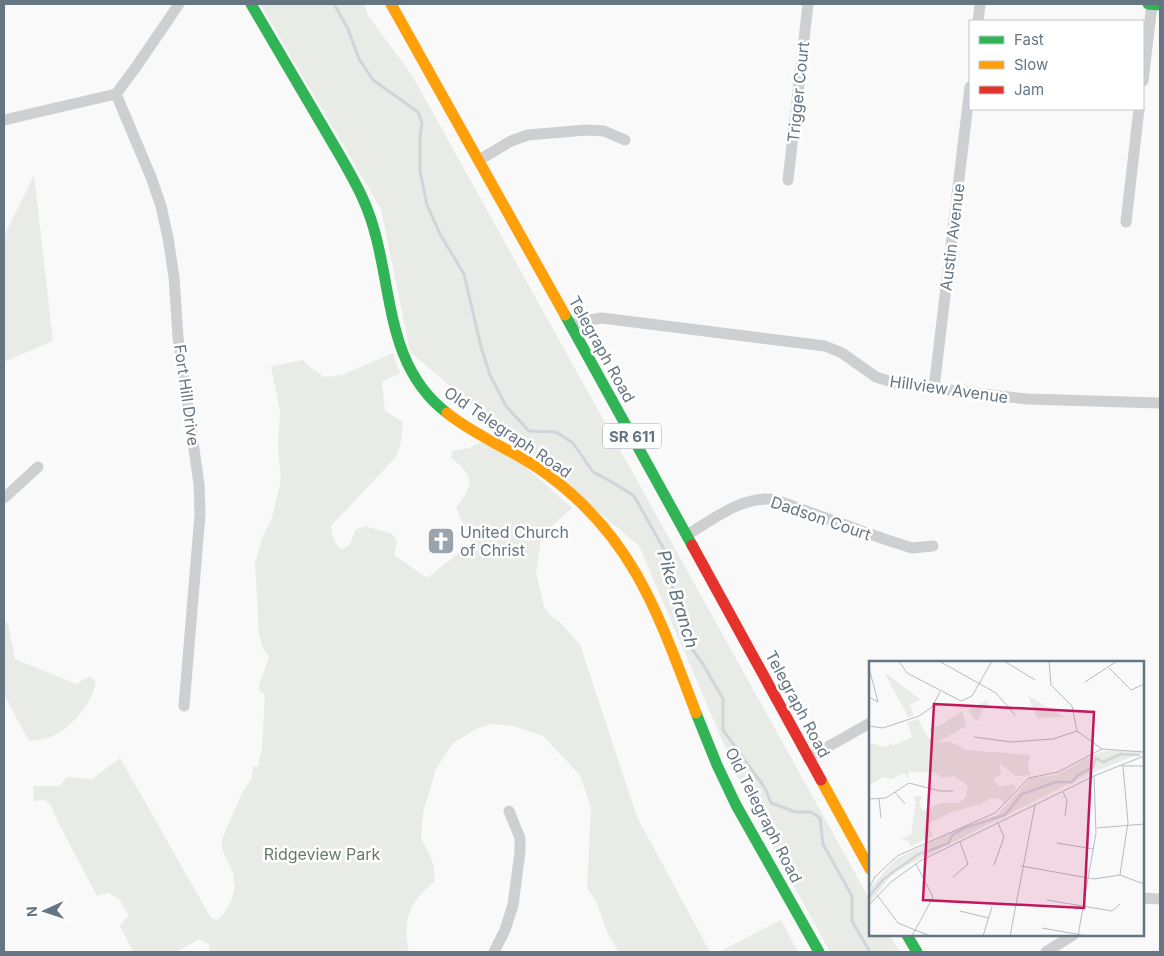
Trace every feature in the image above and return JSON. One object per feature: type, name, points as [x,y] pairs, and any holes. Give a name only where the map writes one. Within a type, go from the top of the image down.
[{"type":"street","points":[[4,120],[116,94],[178,4]]},
{"type":"street","name":"Old Telegraph Road","points":[[252,4],[363,199],[376,238],[397,337],[408,368],[416,382],[425,394],[446,414],[523,458],[566,490],[601,524],[627,556],[651,599],[725,783],[759,848],[819,952]]},
{"type":"street","name":"Telegraph Road","points":[[390,4],[479,160],[869,867]]},
{"type":"street","name":"Trigger Court","points":[[788,180],[808,4]]},
{"type":"street","points":[[978,20],[980,4]]},
{"type":"street","points":[[1148,4],[1160,5]]},
{"type":"street","points":[[1144,72],[1152,4]]},
{"type":"street","name":"Fort Hill Drive","points":[[116,94],[161,206],[168,238],[174,277],[178,337],[199,484],[200,515],[184,706]]},
{"type":"street","name":"Austin Avenue","points":[[934,388],[969,94]]},
{"type":"street","points":[[1126,222],[1139,110]]},
{"type":"street","points":[[479,160],[511,141],[528,135],[604,131],[625,140]]},
{"type":"street","name":"Hillview Avenue","points":[[570,324],[601,318],[824,346],[842,352],[876,377],[898,384],[1027,399],[1160,403]]},
{"type":"street","points":[[4,498],[38,467]]},
{"type":"street","name":"Dadson Court","points":[[687,535],[742,504],[758,498],[767,498],[884,540],[912,548],[933,546]]},
{"type":"street","points":[[808,758],[869,724]]},
{"type":"street","points":[[494,952],[505,930],[513,905],[520,852],[520,838],[509,811]]},
{"type":"street","points":[[1144,898],[1160,899]]},
{"type":"street","points":[[908,936],[917,952]]},
{"type":"street","points":[[1046,952],[1071,936]]},
{"type":"green space","points":[[260,4],[364,4],[369,17],[412,75],[869,898],[869,936],[891,936],[900,952],[830,952],[752,810],[639,546],[410,352],[381,209]]},
{"type":"green space","points":[[34,175],[53,341],[4,362],[4,236]]},
{"type":"green space","name":"Ridgeview Park","points":[[393,353],[400,373],[382,382],[385,411],[403,422],[401,442],[396,457],[331,526],[335,542],[342,549],[350,545],[355,530],[365,526],[392,534],[397,541],[394,555],[427,578],[471,543],[456,508],[466,493],[469,482],[468,476],[451,458],[452,451],[469,448],[481,442],[518,460],[572,508],[542,535],[536,572],[544,607],[580,645],[637,817],[710,952],[619,952],[608,934],[596,901],[587,888],[591,808],[580,775],[543,736],[514,726],[492,724],[476,729],[453,743],[436,769],[423,813],[421,839],[430,855],[435,881],[419,897],[410,912],[406,930],[409,952],[209,952],[210,945],[199,939],[177,952],[133,952],[120,926],[129,915],[119,899],[108,893],[97,896],[51,805],[45,800],[34,801],[33,786],[59,786],[67,777],[92,779],[120,758],[211,918],[217,920],[223,915],[232,899],[235,886],[233,873],[222,849],[222,839],[243,791],[252,778],[253,766],[258,767],[262,748],[265,694],[260,692],[259,685],[269,657],[263,648],[259,634],[255,563],[262,538],[272,518],[281,480],[278,447],[280,412],[271,366],[304,360],[305,363],[324,377],[342,375]]},
{"type":"green space","points":[[4,622],[8,623],[15,659],[76,684],[90,676],[96,682],[90,699],[79,715],[64,729],[48,738],[29,741],[4,695]]},
{"type":"green space","points":[[781,920],[798,952],[718,952]]},
{"type":"waterway","name":"Pike Branch","points":[[334,4],[348,29],[359,59],[373,80],[418,112],[422,123],[420,171],[427,205],[440,234],[464,274],[481,347],[490,375],[506,406],[529,431],[556,432],[573,443],[593,472],[634,496],[669,558],[674,597],[692,649],[723,699],[723,730],[765,788],[771,803],[796,812],[811,812],[820,818],[823,844],[852,896],[852,921],[870,952]]},
{"type":"traffic: fast","points":[[251,4],[360,192],[373,227],[399,341],[409,367],[425,392],[447,413]]},
{"type":"traffic: fast","points":[[1148,4],[1160,5]]},
{"type":"traffic: fast","points":[[565,315],[692,545]]},
{"type":"traffic: fast","points":[[696,713],[736,805],[819,952]]},
{"type":"traffic: fast","points":[[908,936],[917,952]]},
{"type":"traffic: slow","points":[[391,4],[565,315]]},
{"type":"traffic: slow","points":[[447,413],[471,430],[536,466],[578,500],[603,526],[641,582],[656,612],[696,713]]},
{"type":"traffic: slow","points":[[821,780],[869,867]]},
{"type":"traffic: jam","points":[[692,545],[821,780]]},
{"type":"place","name":"United Church of Christ","points":[[441,541]]}]
